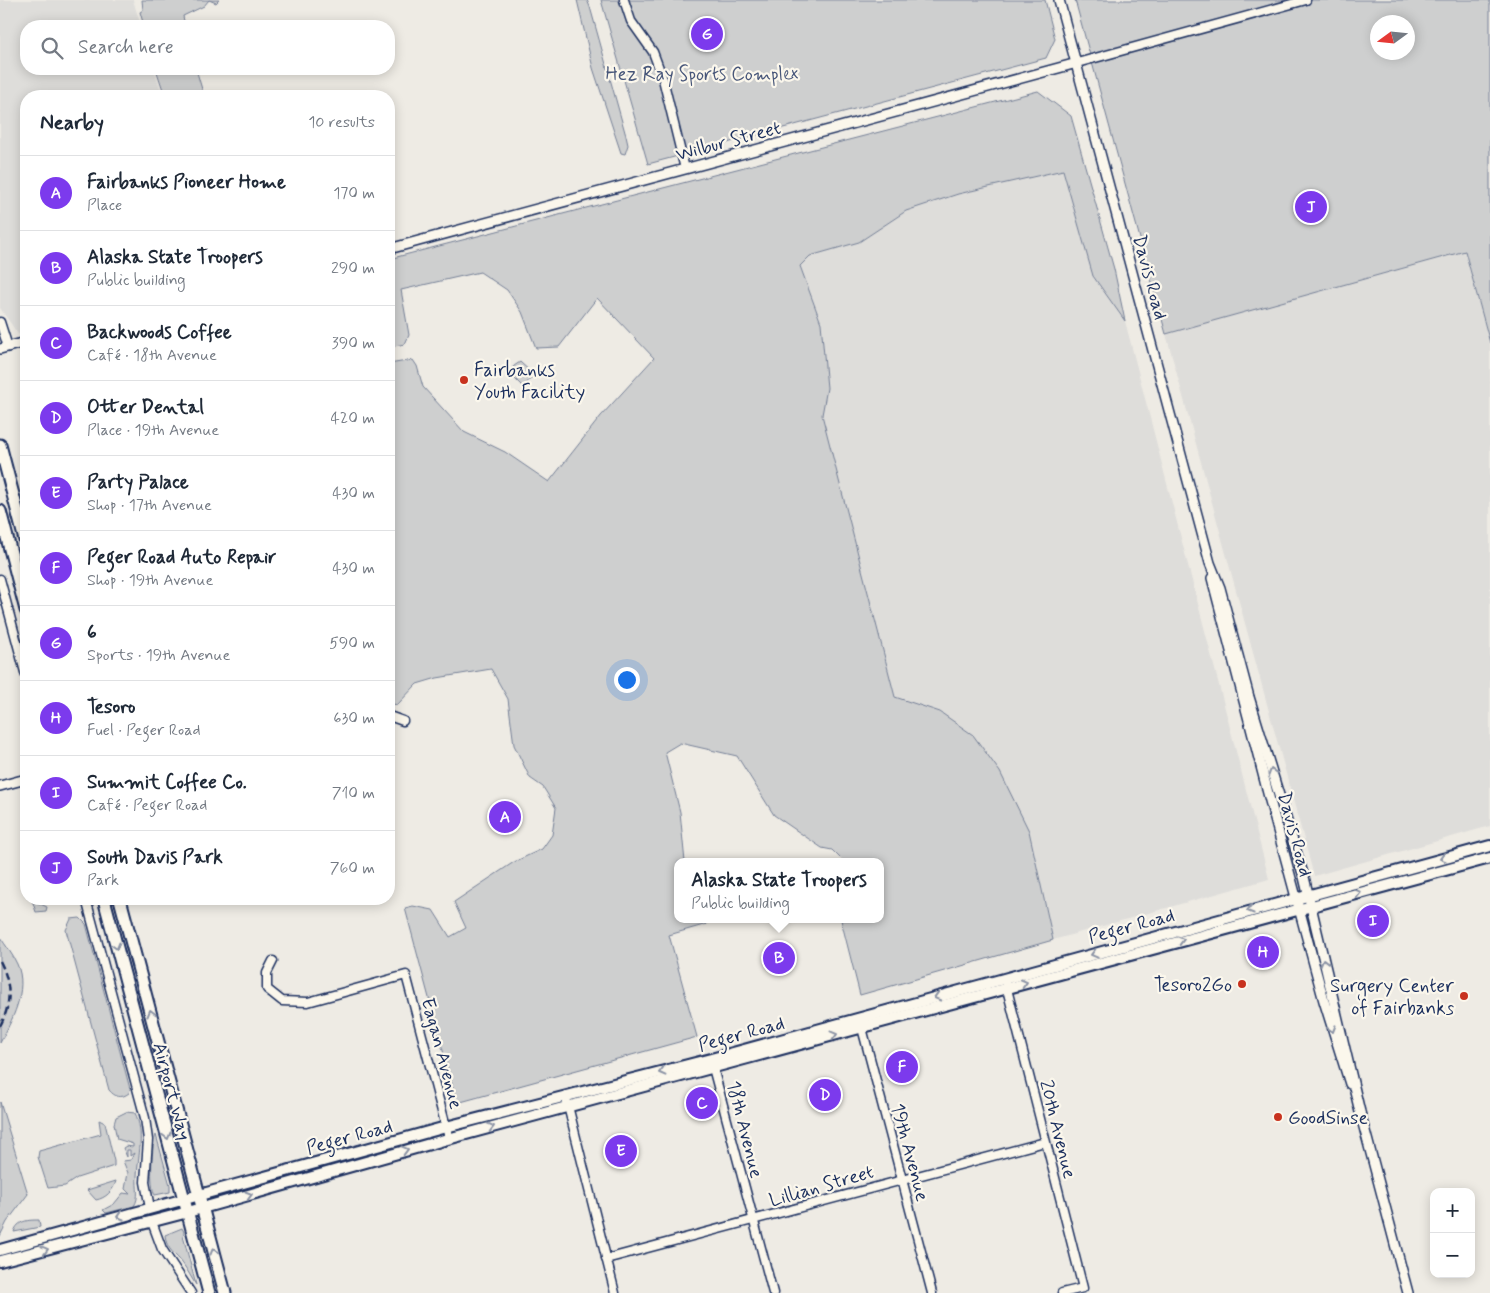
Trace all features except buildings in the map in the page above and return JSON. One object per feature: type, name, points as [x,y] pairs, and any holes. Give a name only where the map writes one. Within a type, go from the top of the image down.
[{"type":"main road","points":[[0,445],[20,521]]},
{"type":"main road","points":[[0,512],[20,587]]},
{"type":"main road","name":"Peger Road","points":[[0,1250],[446,1127],[567,1101],[860,1023],[1006,983],[1297,897],[1490,846]]},
{"type":"main road","name":"Peger Road","points":[[1006,983],[1306,908],[1490,858]]},
{"type":"main road","name":"Airport Way","points":[[106,905],[209,1293]]},
{"type":"main road","name":"Airport Way","points":[[122,905],[225,1293]]},
{"type":"main road","name":"Peger Road","points":[[0,1261],[188,1212],[449,1138],[567,1101]]},
{"type":"street","points":[[624,0],[631,21],[653,52],[663,79],[685,169]]},
{"type":"street","name":"Davis Road","points":[[1059,0],[1210,563],[1215,594],[1297,897],[1306,908]]},
{"type":"street","points":[[1077,63],[1306,0]]},
{"type":"street","name":"Wilbur Street","points":[[395,247],[1077,63]]},
{"type":"street","points":[[0,322],[5,335],[4,348],[20,344]]},
{"type":"street","name":"Davis Road","points":[[1210,563],[1220,588],[1249,697],[1308,895],[1306,908],[1343,1067],[1360,1112],[1408,1293]]},
{"type":"street","points":[[0,579],[20,654]]},
{"type":"street","points":[[395,718],[403,721]]},
{"type":"street","points":[[0,786],[20,781]]},
{"type":"street","points":[[88,905],[145,1118],[148,1140],[145,1182],[150,1208]]},
{"type":"street","name":"Eagan Avenue","points":[[272,961],[267,973],[268,989],[282,1001],[308,1002],[406,975],[449,1138]]},
{"type":"street","name":"20th Avenue","points":[[1006,983],[1083,1288],[1062,1293]]},
{"type":"street","name":"19th Avenue","points":[[860,1023],[932,1293]]},
{"type":"street","name":"18th Avenue","points":[[712,1063],[772,1293]]},
{"type":"street","points":[[567,1101],[615,1293]]},
{"type":"street","name":"Lillian Street","points":[[606,1259],[1045,1142]]},
{"type":"street","points":[[152,1222],[162,1249],[191,1293]]},
{"type":"shaded area","points":[[0,0],[133,0],[139,20],[20,20],[20,75],[156,75],[161,90],[20,90],[20,334],[18,334],[0,308]]},
{"type":"shaded area","points":[[1063,170],[1093,276],[1125,321],[1269,879],[1053,940],[1029,831],[940,712],[895,697],[821,415],[827,388],[821,323],[800,266],[810,256],[859,242],[906,211],[958,194]]},
{"type":"shaded area","points":[[1465,251],[1490,343],[1490,826],[1314,876],[1166,334]]},
{"type":"green space","points":[[142,0],[209,0],[204,6],[183,16],[184,20],[142,20],[140,12],[143,10]]},
{"type":"green space","points":[[577,0],[587,0],[590,7],[626,136],[628,145],[625,154],[621,153],[593,68]]},
{"type":"green space","name":"Hez Ray Sports Complex","points":[[601,0],[1045,0],[1055,39],[1046,58],[648,164]]},
{"type":"green space","points":[[1075,0],[1490,0],[1490,343],[1465,251],[1166,334]]},
{"type":"green space","points":[[158,75],[198,75],[202,90],[163,90]]},
{"type":"green space","points":[[1038,91],[1071,116],[1114,269],[1125,321],[1093,276],[1063,170],[958,194],[906,211],[859,242],[810,256],[800,266],[821,323],[827,388],[822,415],[895,697],[940,712],[973,735],[1000,772],[1029,831],[1053,940],[860,995],[842,923],[884,923],[884,858],[840,858],[832,850],[822,848],[774,815],[737,756],[680,743],[665,752],[680,812],[685,858],[674,858],[674,923],[707,924],[669,935],[697,1037],[457,1103],[405,908],[413,906],[433,910],[450,937],[466,928],[454,902],[514,862],[542,849],[552,835],[556,808],[543,787],[530,778],[514,745],[508,699],[491,669],[437,678],[417,684],[397,705],[395,704],[395,363],[413,360],[417,366],[423,387],[464,432],[505,452],[549,482],[601,416],[654,358],[597,298],[559,347],[536,348],[522,312],[507,290],[480,272],[401,290],[409,335],[405,344],[395,346],[395,257]]},
{"type":"green space","points":[[520,362],[534,375],[523,387],[509,373]]},
{"type":"green space","points":[[34,905],[47,907],[46,911],[36,912]]},
{"type":"green space","points":[[80,918],[86,924],[130,1089],[129,1093],[121,1097],[116,1096],[109,1090],[66,930],[71,919]]},
{"type":"green space","points":[[0,937],[17,964],[21,984],[17,1005],[0,1043]]},
{"type":"green space","points":[[0,1102],[28,1194],[7,1222],[0,1236]]},
{"type":"green space","points":[[126,1112],[135,1113],[140,1128],[137,1199],[134,1206],[106,1213],[103,1210],[114,1204],[123,1193],[130,1194],[125,1189],[128,1173],[123,1161],[131,1160],[134,1153],[130,1156],[130,1150],[127,1150],[127,1157],[123,1148],[126,1146],[133,1147],[133,1144],[117,1139],[114,1124],[116,1117]]},
{"type":"green space","points":[[99,1120],[105,1123],[114,1166],[77,1178],[65,1186],[48,1188],[38,1157],[39,1151],[101,1134]]},
{"type":"green space","points":[[156,1135],[170,1185],[170,1192],[155,1195],[152,1183],[152,1165],[153,1146]]},
{"type":"green space","points":[[116,1181],[109,1194],[100,1199],[96,1200],[87,1190]]},
{"type":"green space","points":[[39,1220],[40,1227],[14,1232],[21,1223]]},
{"type":"green space","points":[[182,1228],[196,1285],[183,1264],[167,1245],[165,1235]]},
{"type":"railway","points":[[0,961],[4,969],[9,994],[7,1010],[0,1026]]},
{"type":"place","name":"6","points":[[707,34]]},
{"type":"place","name":"South Davis Park","points":[[1311,207]]},
{"type":"place","name":"Fairbanks Youth Facility","points":[[464,380]]},
{"type":"place","name":"Fairbanks Pioneer Home","points":[[505,817]]},
{"type":"place","name":"Summit Coffee Co.","points":[[1373,921]]},
{"type":"place","name":"Tesoro","points":[[1263,952]]},
{"type":"place","name":"Alaska State Troopers","points":[[779,958]]},
{"type":"place","name":"Tesoro2Go","points":[[1242,984]]},
{"type":"place","name":"Surgery Center of Fairbanks","points":[[1464,996]]},
{"type":"place","name":"Peger Road Auto Repair","points":[[902,1067]]},
{"type":"place","name":"Otter Dental","points":[[825,1095]]},
{"type":"place","name":"Backwoods Coffee","points":[[702,1103]]},
{"type":"place","name":"GoodSinse","points":[[1278,1117]]},
{"type":"place","name":"Party Palace","points":[[621,1151]]}]
